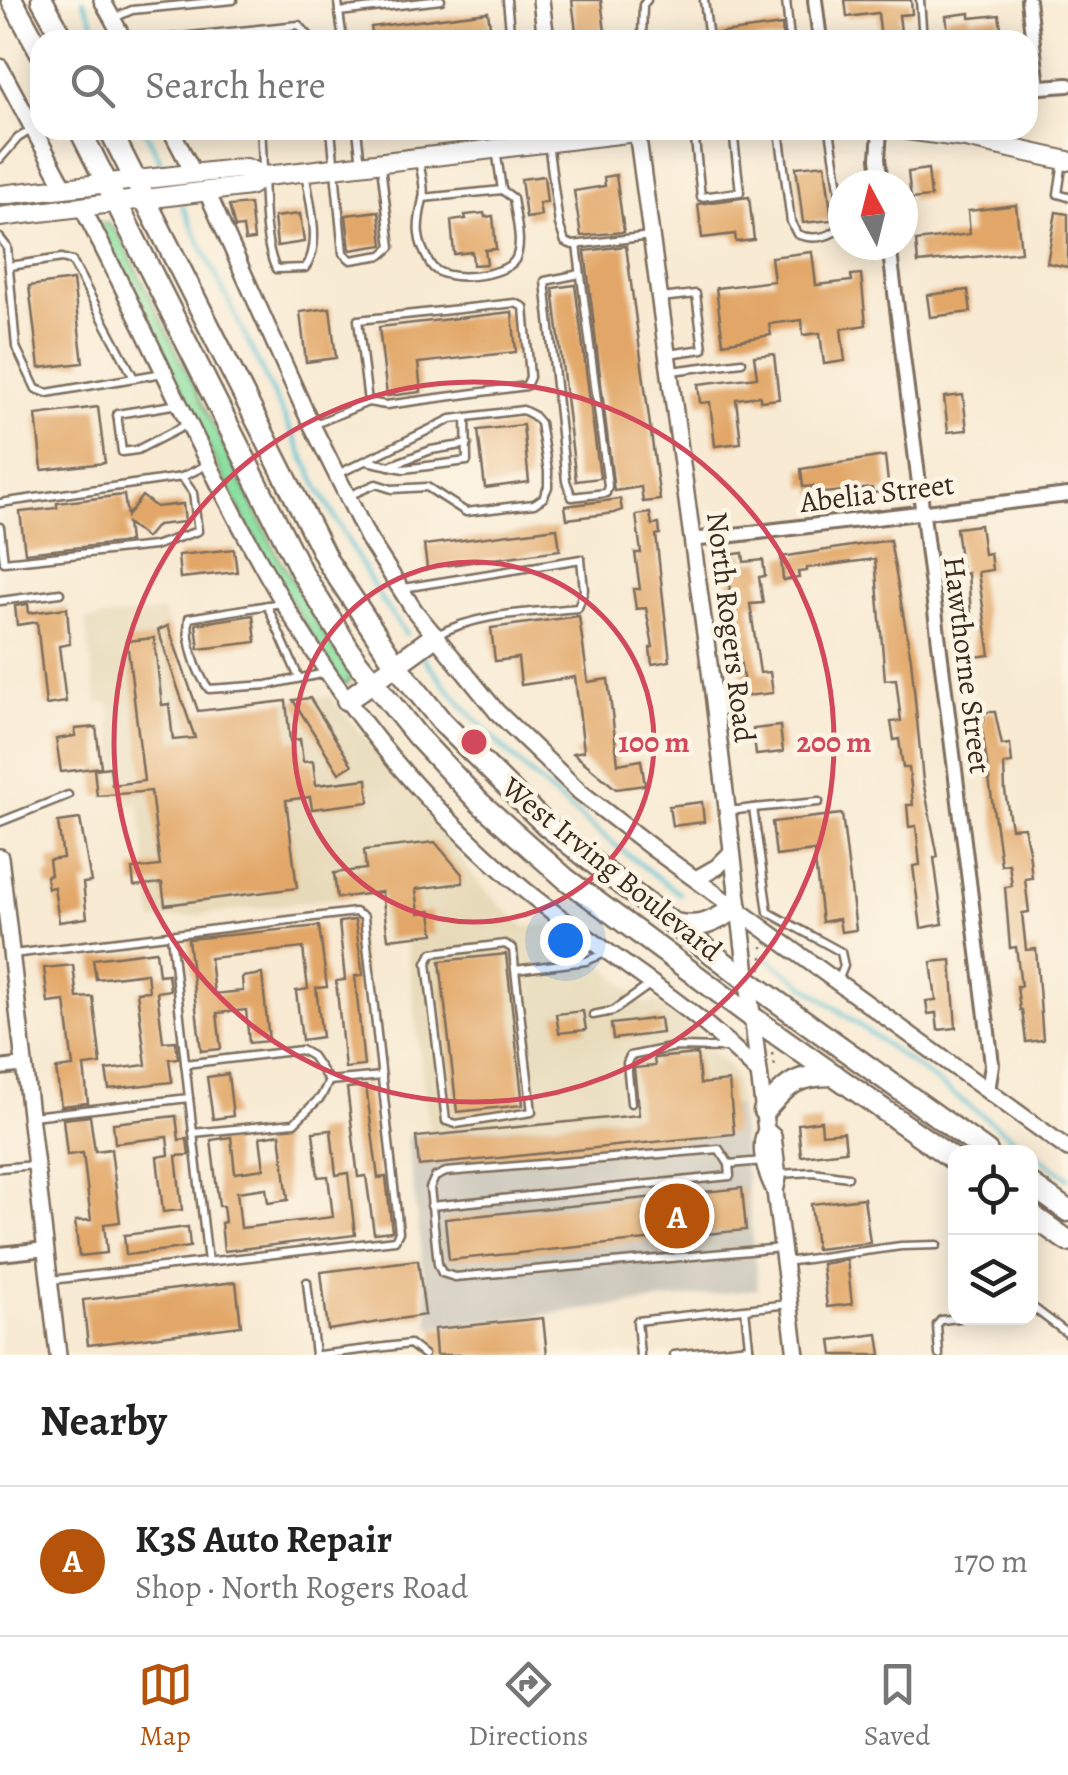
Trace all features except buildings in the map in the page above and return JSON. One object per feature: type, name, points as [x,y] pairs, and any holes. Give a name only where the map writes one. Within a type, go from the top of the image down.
[{"type":"main road","points":[[9,0],[30,35]]},
{"type":"main road","points":[[42,0],[58,30]]},
{"type":"main road","name":"West Irving Boulevard","points":[[85,140],[284,541],[327,615],[373,682],[417,736],[510,831],[582,891],[948,1155]]},
{"type":"main road","name":"West Irving Boulevard","points":[[115,140],[311,531],[396,665],[442,723],[546,825],[675,924],[754,974],[979,1145]]},
{"type":"main road","points":[[0,195],[65,188],[111,193],[207,192],[249,186],[266,176],[496,148],[516,140]]},
{"type":"main road","points":[[974,140],[1066,160]]},
{"type":"main road","points":[[141,190],[194,174],[246,168],[266,176]]},
{"type":"main road","points":[[0,217],[82,207],[111,193]]},
{"type":"main road","points":[[347,700],[434,637]]},
{"type":"main road","points":[[675,924],[706,926],[737,908]]},
{"type":"main road","points":[[765,1120],[790,1083],[808,1075],[835,1076]]},
{"type":"main road","points":[[1038,1189],[1068,1210]]},
{"type":"main road","points":[[1038,1220],[1068,1241]]},
{"type":"street","points":[[102,0],[118,30]]},
{"type":"street","points":[[541,0],[545,30]]},
{"type":"street","points":[[815,0],[819,30]]},
{"type":"street","points":[[1028,0],[1030,30]]},
{"type":"street","points":[[0,67],[6,91],[30,124]]},
{"type":"street","points":[[1038,88],[1068,85]]},
{"type":"street","points":[[39,140],[65,188]]},
{"type":"street","points":[[176,140],[194,174]]},
{"type":"street","name":"North Rogers Road","points":[[638,140],[737,908],[754,974],[752,1017],[768,1069],[764,1160],[775,1191],[796,1355]]},
{"type":"street","points":[[879,140],[879,170]]},
{"type":"street","name":"West Irving Boulevard","points":[[207,192],[347,496],[400,589],[496,712],[550,766],[696,879],[737,908],[764,919],[838,982],[1068,1149]]},
{"type":"street","points":[[82,207],[275,604],[347,700],[412,781],[527,892],[733,1048],[768,1069]]},
{"type":"street","name":"Hawthorne Street","points":[[891,260],[992,1064],[988,1092]]},
{"type":"street","name":"Abelia Street","points":[[692,540],[1068,495]]},
{"type":"street","points":[[696,879],[717,868],[731,853]]},
{"type":"street","points":[[0,858],[8,963],[58,1355]]},
{"type":"street","points":[[0,1068],[24,1065]]},
{"type":"street","name":"North Rogers Road","points":[[765,1120],[773,1136],[778,1174],[775,1191]]},
{"type":"street","points":[[0,1254],[46,1249]]},
{"type":"lane","points":[[0,4],[9,0]]},
{"type":"lane","points":[[112,19],[132,10],[233,0]]},
{"type":"lane","points":[[338,0],[342,30]]},
{"type":"lane","points":[[340,12],[441,0]]},
{"type":"lane","points":[[506,0],[510,30]]},
{"type":"lane","points":[[642,30],[643,5],[647,0]]},
{"type":"lane","points":[[704,0],[708,30]]},
{"type":"lane","points":[[786,0],[789,30]]},
{"type":"lane","points":[[920,0],[922,30]]},
{"type":"lane","points":[[249,30],[299,25],[303,30]]},
{"type":"lane","points":[[0,160],[30,130]]},
{"type":"lane","points":[[262,140],[265,218],[270,257],[276,269],[305,268],[312,260],[305,172]]},
{"type":"lane","points":[[332,140],[344,253],[351,260],[382,255],[391,246],[362,140]]},
{"type":"lane","points":[[554,140],[558,224],[565,242],[576,245],[651,236]]},
{"type":"lane","points":[[695,140],[701,196],[740,192],[733,140]]},
{"type":"lane","points":[[780,140],[791,222],[797,234],[806,238],[828,235]]},
{"type":"lane","points":[[832,140],[836,170]]},
{"type":"lane","points":[[496,148],[502,190]]},
{"type":"lane","points":[[419,158],[424,198],[418,212],[420,243],[436,272],[446,277],[502,272],[513,263],[518,251],[514,198],[502,190],[424,198]]},
{"type":"lane","points":[[1066,160],[1058,194],[1068,197]]},
{"type":"lane","points":[[0,241],[7,248],[10,266],[16,347],[36,388],[47,393],[164,372]]},
{"type":"lane","points":[[576,245],[580,274],[608,486],[606,493],[583,498],[572,497],[566,482],[546,281],[580,274]]},
{"type":"lane","points":[[10,266],[62,258],[72,261],[134,378]]},
{"type":"lane","points":[[660,298],[696,294],[704,349],[668,363]]},
{"type":"lane","points":[[0,298],[14,296]]},
{"type":"lane","points":[[312,425],[368,402],[386,405],[526,386],[530,377],[524,307],[516,303],[358,320],[368,402]]},
{"type":"lane","points":[[668,363],[742,362]]},
{"type":"lane","points":[[180,404],[117,414],[122,452],[138,450],[190,424]]},
{"type":"lane","points":[[336,475],[451,419],[523,410],[534,415],[540,424],[548,486],[543,498],[534,504],[466,512],[427,487],[392,489],[376,484],[347,496]]},
{"type":"lane","points":[[366,461],[404,469],[463,462],[470,457],[466,417]]},
{"type":"lane","points":[[388,467],[431,450],[468,444]]},
{"type":"lane","points":[[0,502],[182,477],[210,464]]},
{"type":"lane","points":[[0,526],[4,562],[154,546],[198,531],[193,493],[182,477]]},
{"type":"lane","points":[[400,589],[580,560],[584,590],[578,608],[459,623],[434,637]]},
{"type":"lane","points":[[0,602],[60,594]]},
{"type":"lane","points":[[299,678],[275,604],[190,618],[195,661],[209,689],[267,685],[327,672]]},
{"type":"lane","points":[[0,822],[68,796]]},
{"type":"lane","points":[[726,812],[819,802]]},
{"type":"lane","points":[[753,808],[764,919],[841,952],[844,966],[838,982]]},
{"type":"lane","points":[[8,963],[171,934],[355,912],[364,917],[399,1232],[395,1240],[50,1280]]},
{"type":"lane","points":[[171,934],[208,1262]]},
{"type":"lane","points":[[505,944],[513,949],[515,970],[532,1112],[456,1124],[446,1122],[428,963],[432,953],[505,944]]},
{"type":"lane","points":[[515,970],[586,961],[609,951]]},
{"type":"lane","points":[[593,1015],[613,1011],[652,984]]},
{"type":"lane","points":[[631,1104],[626,1062],[630,1056],[675,1047],[733,1048]]},
{"type":"lane","points":[[185,1064],[302,1050],[312,1056],[328,1081]]},
{"type":"lane","points":[[328,1081],[382,1076]]},
{"type":"lane","points":[[193,1133],[294,1123],[321,1097],[328,1081]]},
{"type":"lane","points":[[30,1116],[189,1098]]},
{"type":"lane","points":[[431,1206],[730,1176],[730,1164],[719,1149],[446,1172],[435,1177],[430,1188],[431,1206],[438,1264],[442,1273],[455,1277],[937,1245]]},
{"type":"lane","points":[[730,1164],[764,1160]]},
{"type":"lane","points":[[0,1168],[36,1165]]},
{"type":"lane","points":[[778,1174],[813,1172],[848,1177]]},
{"type":"lane","points":[[307,1282],[317,1355],[410,1344],[424,1355]]},
{"type":"lane","points":[[640,1355],[637,1321],[790,1304]]},
{"type":"lane","points":[[674,1355],[750,1351],[744,1309]]},
{"type":"lane","points":[[1038,1312],[1068,1334]]},
{"type":"lane","points":[[939,1355],[937,1325],[948,1319]]},
{"type":"path","points":[[754,974],[763,944]]},
{"type":"path","points":[[770,1043],[768,1069],[783,1075]]},
{"type":"shaded area","points":[[163,611],[198,711],[330,696],[412,792],[498,903],[526,927],[552,924],[647,1006],[654,1001],[703,1037],[699,1040],[726,1063],[735,1078],[738,1105],[429,1133],[406,940],[383,942],[378,893],[153,921],[139,804],[122,806],[109,703],[97,704],[85,620]]},
{"type":"shaded area","points":[[738,1105],[758,1289],[430,1328],[407,1136]]},
{"type":"green space","points":[[96,223],[107,223],[119,234],[278,556],[352,674],[347,684],[341,684],[261,553]]},
{"type":"waterway","points":[[83,0],[97,30]]},
{"type":"waterway","points":[[150,140],[161,162]]},
{"type":"waterway","points":[[182,205],[319,489],[382,601],[406,634]]},
{"type":"waterway","points":[[424,658],[451,693],[511,756],[610,841],[680,894]]},
{"type":"waterway","points":[[763,955],[1068,1178]]},
{"type":"place","name":"K3S Auto Repair","points":[[677,1216]]}]
